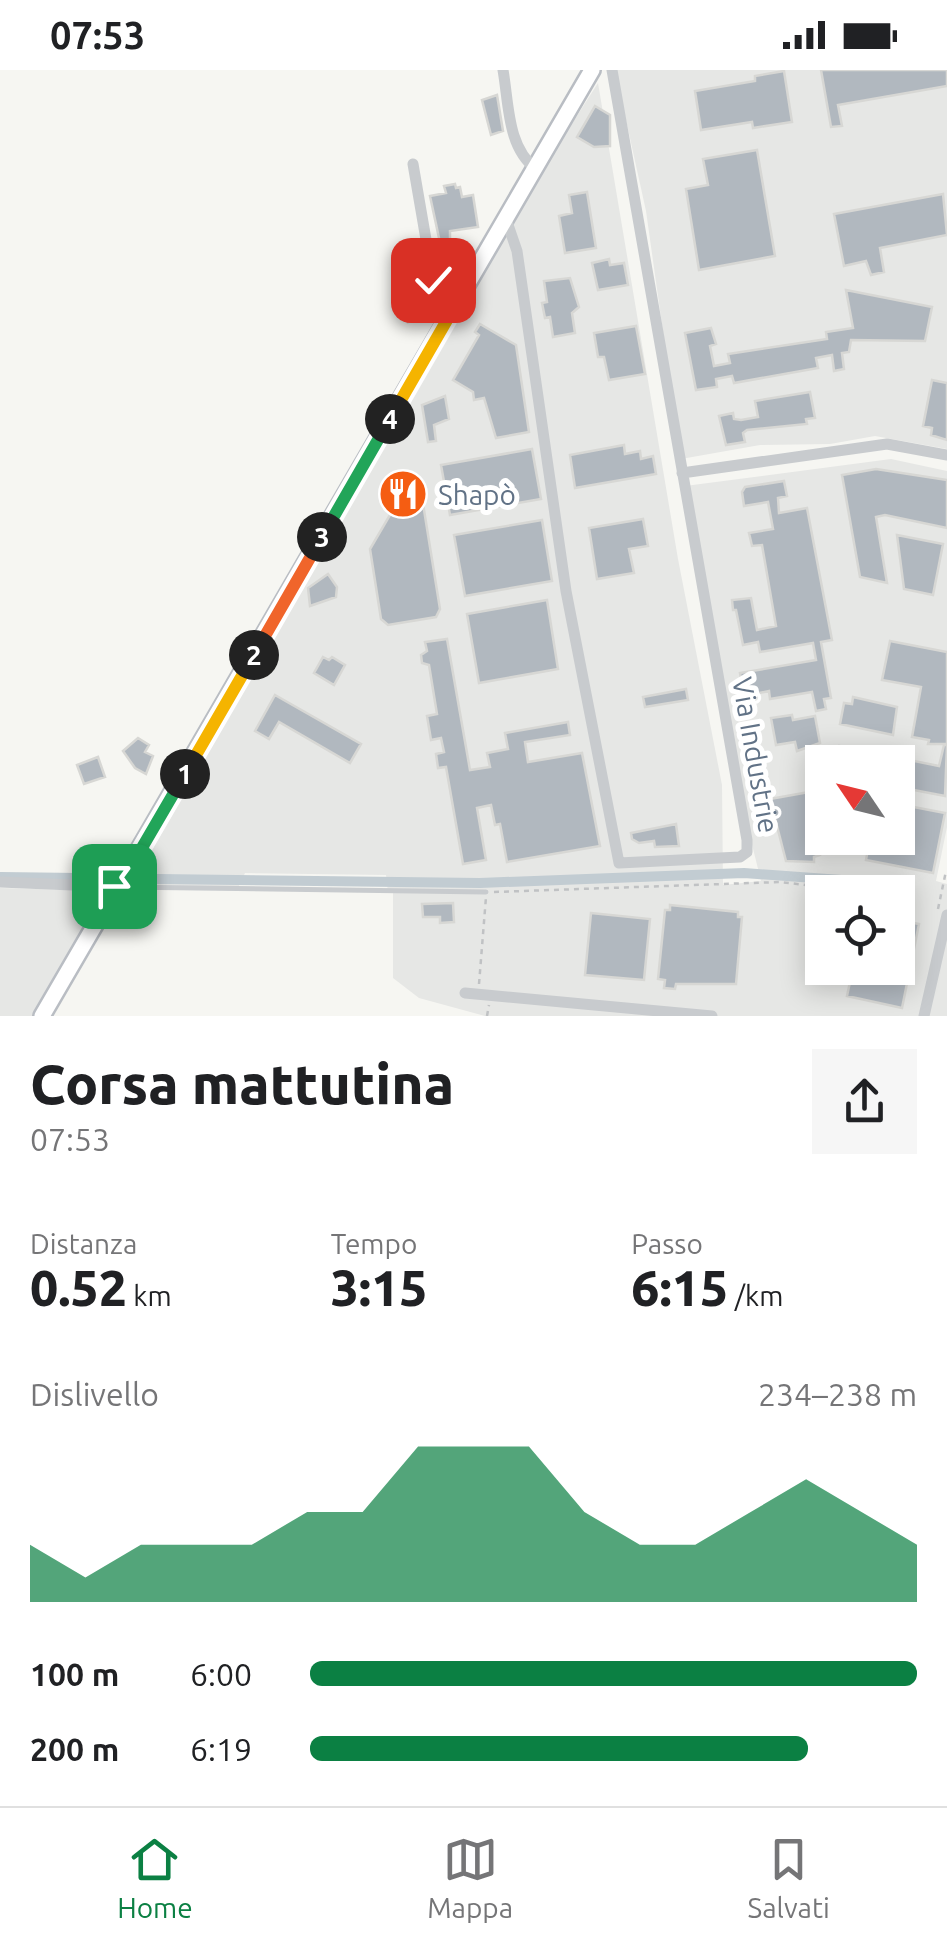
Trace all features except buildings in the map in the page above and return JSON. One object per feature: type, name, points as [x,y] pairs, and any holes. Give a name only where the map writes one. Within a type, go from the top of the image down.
[{"type":"main road","points":[[42,1016],[592,70]]},
{"type":"street","points":[[503,70],[515,142],[522,158],[536,169]]},
{"type":"street","name":"Via Industrie","points":[[506,219],[517,251],[566,592],[619,863],[740,857],[747,852],[612,70]]},
{"type":"street","points":[[413,164],[433,280],[440,295],[454,308]]},
{"type":"street","points":[[682,473],[887,444],[947,455]]},
{"type":"street","points":[[0,882],[124,879]]},
{"type":"street","points":[[924,1016],[947,915]]},
{"type":"street","points":[[472,991],[712,1016]]},
{"type":"lane","points":[[124,879],[486,892]]},
{"type":"path","points":[[940,901],[946,872]]},
{"type":"path","points":[[472,991],[486,892],[768,882],[805,886]]},
{"type":"path","points":[[487,1016],[490,1004]]},
{"type":"shaded area","points":[[615,70],[947,70],[947,449],[875,436],[830,444],[760,445],[681,459],[646,211]]},
{"type":"shaded area","points":[[598,83],[678,559],[722,785],[723,885],[761,881],[743,808],[685,486],[891,459],[947,471],[947,827],[936,881],[947,884],[947,1016],[485,1016],[419,998],[393,978],[393,893],[388,893],[386,875],[245,873],[237,890],[130,888],[557,147]]},
{"type":"shaded area","points":[[0,888],[106,891],[34,1016],[0,1016]]},
{"type":"waterway","points":[[1,877],[480,883],[744,873],[805,877]]},
{"type":"place","name":"Shapò","points":[[403,494]]},
{"type":"route","points":[[114,886],[120,886],[454,308],[440,295],[433,280]]}]
